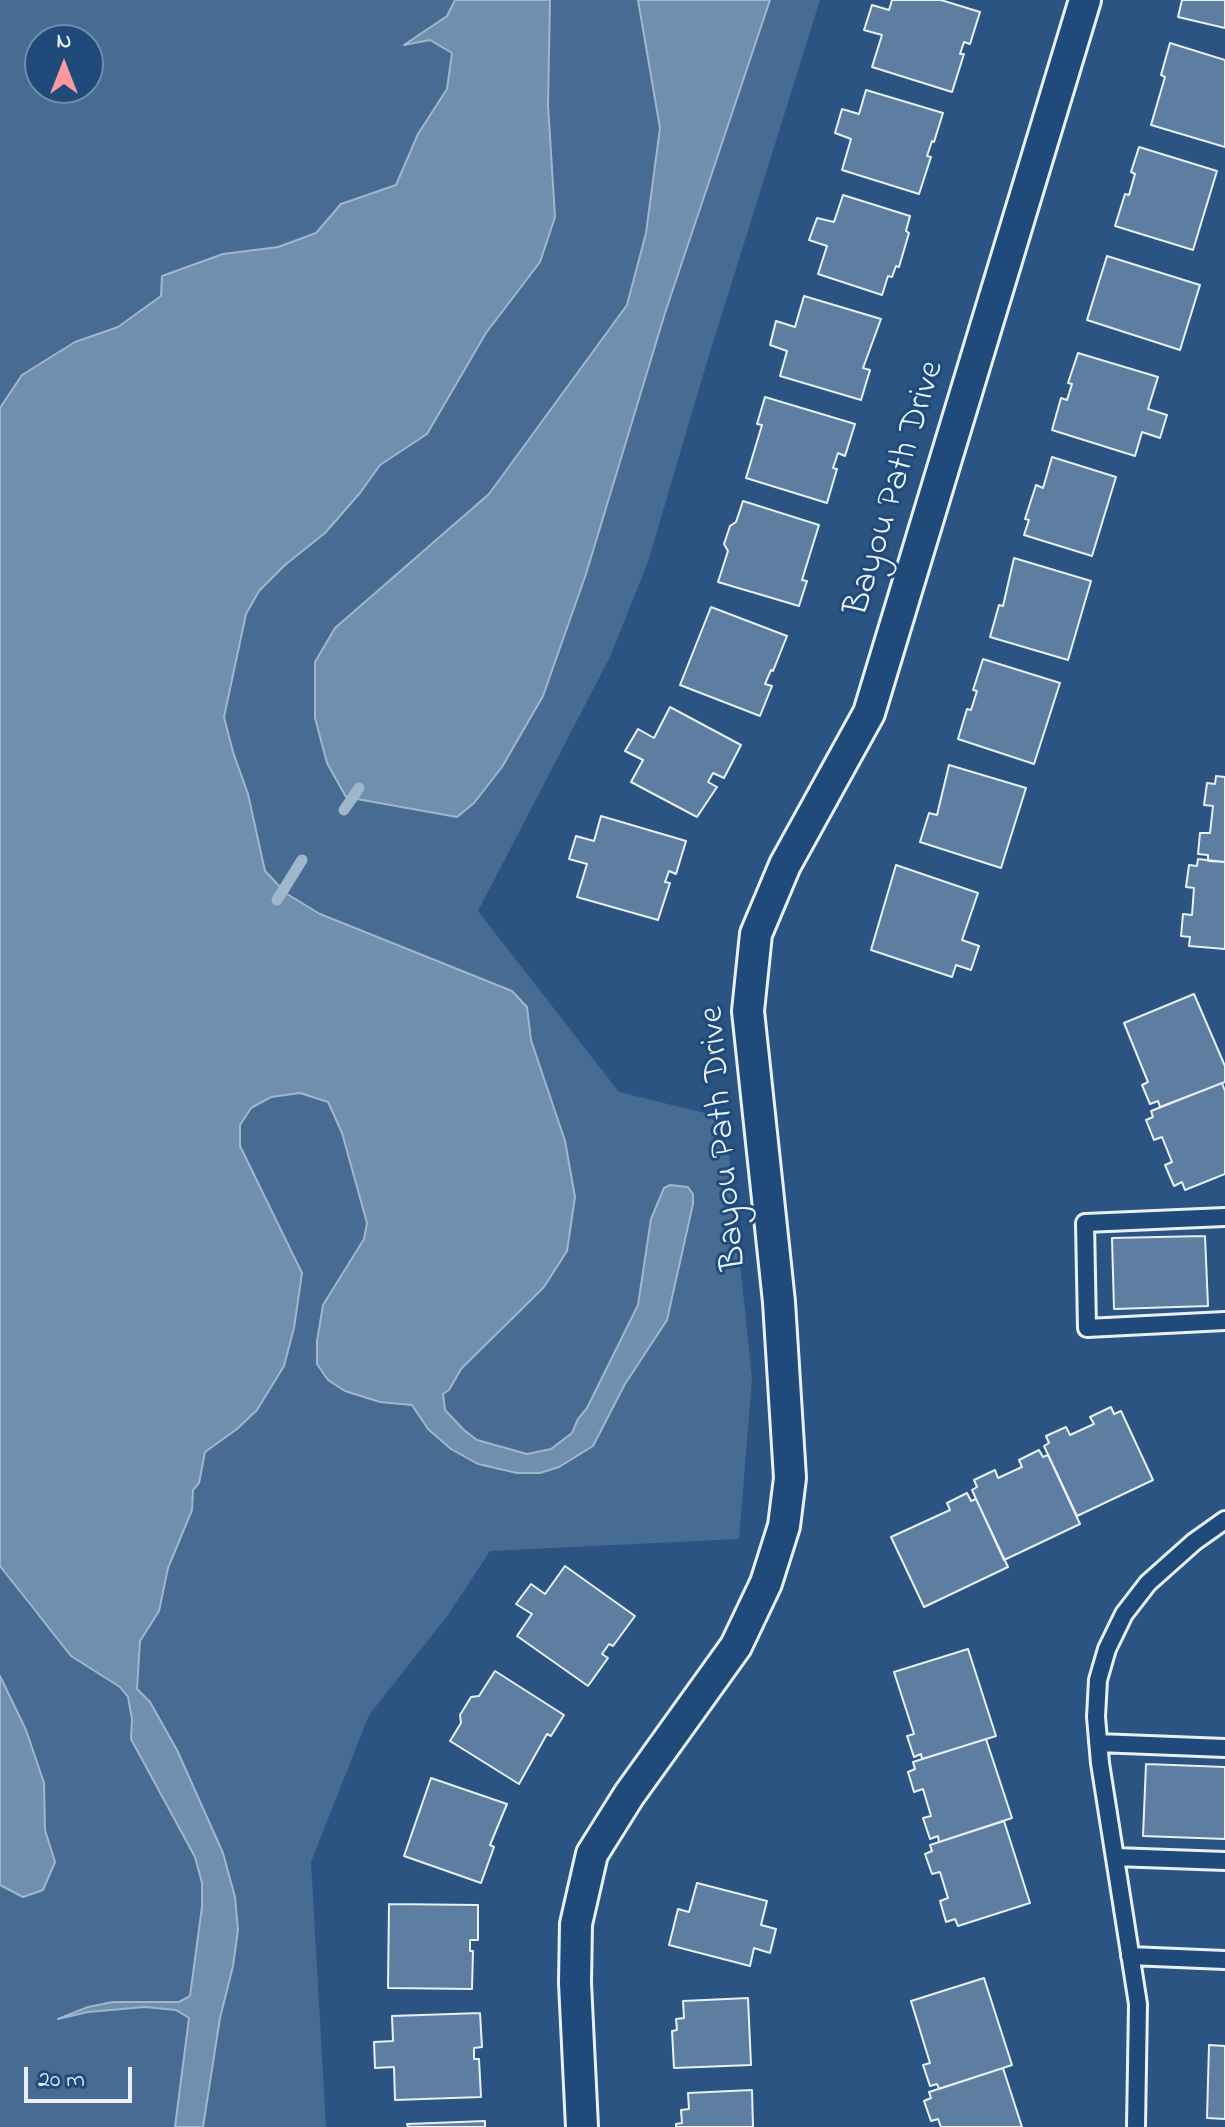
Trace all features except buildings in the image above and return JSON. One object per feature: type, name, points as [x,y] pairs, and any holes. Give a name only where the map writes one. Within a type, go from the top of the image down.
[{"type":"street","name":"Bayou Path Drive","points":[[582,2127],[575,1983],[576,1924],[592,1854],[629,1795],[736,1646],[766,1583],[784,1526],[790,1478],[779,1302],[748,1011],[756,934],[785,865],[869,713],[1085,0]]},
{"type":"lane","points":[[1225,1217],[1085,1223],[1087,1328],[1225,1321]]},
{"type":"lane","points":[[1136,2127],[1138,2004],[1098,1743],[1098,1680],[1107,1649],[1124,1614],[1148,1583],[1194,1542],[1225,1520]]},
{"type":"lane","points":[[1098,1743],[1225,1748]]},
{"type":"lane","points":[[1115,1857],[1225,1861]]},
{"type":"lane","points":[[1130,1956],[1225,1960]]},
{"type":"shaded area","points":[[0,0],[455,0],[447,16],[406,44],[430,40],[452,52],[447,89],[418,134],[396,185],[341,204],[316,233],[278,247],[223,254],[118,327],[75,342],[22,375],[0,408]]},
{"type":"shaded area","points":[[455,0],[550,0],[548,105],[555,217],[540,262],[486,333],[427,434],[380,465],[325,533],[259,591],[246,614],[224,717],[248,794],[265,871],[287,894],[320,914],[512,991],[527,1007],[531,1040],[565,1141],[575,1197],[567,1251],[544,1287],[461,1369],[449,1390],[443,1394],[445,1410],[464,1430],[477,1440],[527,1454],[551,1449],[572,1433],[638,1305],[651,1219],[664,1188],[670,1185],[688,1187],[693,1194],[693,1204],[667,1320],[625,1384],[593,1446],[559,1467],[540,1473],[517,1473],[478,1464],[451,1449],[428,1429],[412,1405],[380,1402],[345,1391],[328,1380],[317,1364],[323,1305],[364,1239],[367,1223],[342,1133],[328,1102],[300,1093],[271,1097],[251,1108],[240,1125],[240,1146],[302,1273],[294,1328],[284,1366],[257,1410],[205,1452],[199,1483],[193,1490],[192,1510],[168,1568],[159,1611],[140,1641],[137,1689],[150,1702],[177,1750],[223,1853],[235,1897],[238,1930],[203,2127],[175,2127],[189,2018],[176,2010],[145,2007],[88,2012],[58,2019],[88,2007],[113,2002],[179,2002],[190,1996],[202,1907],[202,1883],[195,1857],[131,1739],[132,1719],[128,1697],[120,1687],[71,1656],[0,1566],[0,408],[22,375],[75,342],[118,327],[161,296],[162,276],[223,254],[278,247],[316,233],[341,204],[396,185],[418,134],[447,89],[452,53],[430,40],[404,45],[447,16]]},
{"type":"shaded area","points":[[550,0],[820,0],[648,562],[610,657],[478,911],[619,1092],[725,1118],[752,1379],[739,1539],[490,1551],[448,1615],[369,1715],[311,1862],[326,2127],[0,2127],[0,1885],[23,1897],[55,1862],[45,1830],[44,1783],[26,1730],[0,1676],[0,1566],[35,1613],[139,1666],[140,1640],[159,1611],[168,1568],[192,1510],[193,1490],[201,1473],[205,1452],[257,1410],[284,1366],[294,1328],[295,1256],[240,1146],[240,1125],[251,1108],[271,1097],[300,1093],[328,1102],[342,1133],[367,1223],[317,1364],[432,1402],[449,1390],[461,1369],[544,1287],[567,1251],[575,1197],[565,1141],[531,1040],[526,1007],[512,991],[320,914],[287,894],[265,871],[224,717],[246,614],[259,591],[325,533],[380,465],[427,434],[486,333],[540,262],[555,217],[548,105]]},
{"type":"shaded area","points":[[638,0],[770,0],[665,313],[586,574],[543,696],[502,767],[474,803],[457,817],[346,797],[327,763],[315,718],[315,662],[335,628],[489,494],[627,305],[646,233],[660,128]]},
{"type":"shaded area","points":[[0,1676],[26,1730],[44,1783],[45,1830],[55,1862],[43,1890],[23,1897],[0,1885]]},
{"type":"waterway","points":[[344,810],[359,788]]},
{"type":"waterway","points":[[277,900],[302,860]]}]
